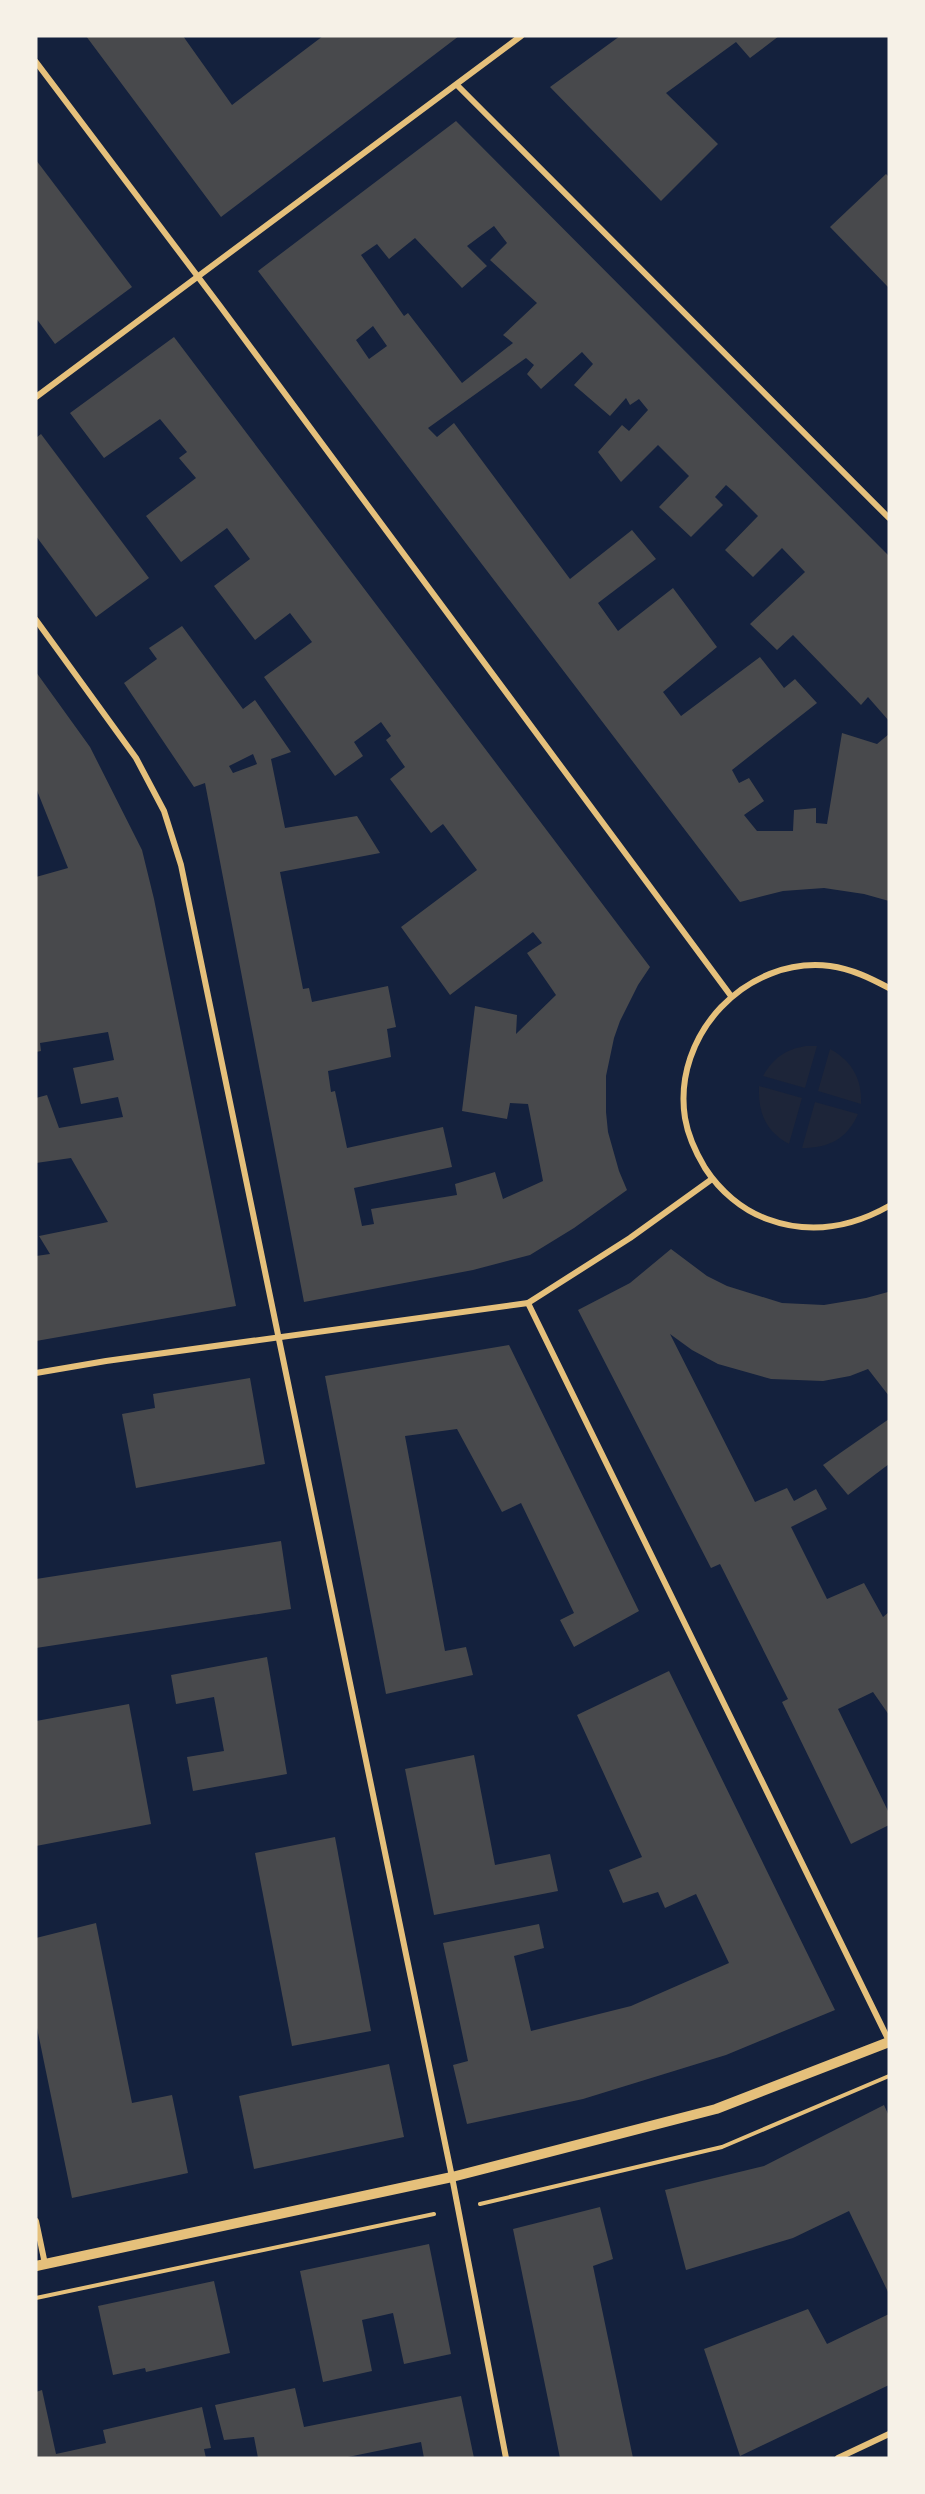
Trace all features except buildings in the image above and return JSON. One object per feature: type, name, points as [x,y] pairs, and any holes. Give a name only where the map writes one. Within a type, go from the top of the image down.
[{"type":"street","points":[[36,398],[520,36]]},
{"type":"street","points":[[36,62],[731,996]]},
{"type":"street","points":[[457,85],[889,518]]},
{"type":"street","points":[[36,620],[136,758],[164,811],[181,865],[452,2177],[506,2458]]},
{"type":"street","points":[[889,988],[863,974],[829,966],[794,967],[761,977],[731,996],[708,1021],[692,1051],[684,1084],[685,1118],[694,1150],[712,1179],[732,1200],[756,1215],[783,1225],[811,1228],[840,1227],[867,1218],[889,1206]]},
{"type":"street","points":[[36,1373],[106,1361],[528,1303],[712,1179]]},
{"type":"street","points":[[36,2221],[40,2265],[452,2177],[716,2109],[889,2042],[528,1303]]},
{"type":"street","points":[[838,2458],[889,2434]]},
{"type":"path","points":[[503,2199],[723,2147],[889,2076]]},
{"type":"path","points":[[36,2298],[413,2218]]},
{"type":"shaded area","points":[[817,1046],[805,1088],[763,1076],[781,1055],[792,1049]]},
{"type":"shaded area","points":[[830,1049],[844,1059],[854,1072],[860,1087],[861,1104],[818,1091]]},
{"type":"shaded area","points":[[759,1086],[802,1098],[789,1144],[774,1133],[765,1120],[760,1104]]},
{"type":"shaded area","points":[[815,1102],[858,1114],[843,1136],[829,1144],[802,1148]]}]
